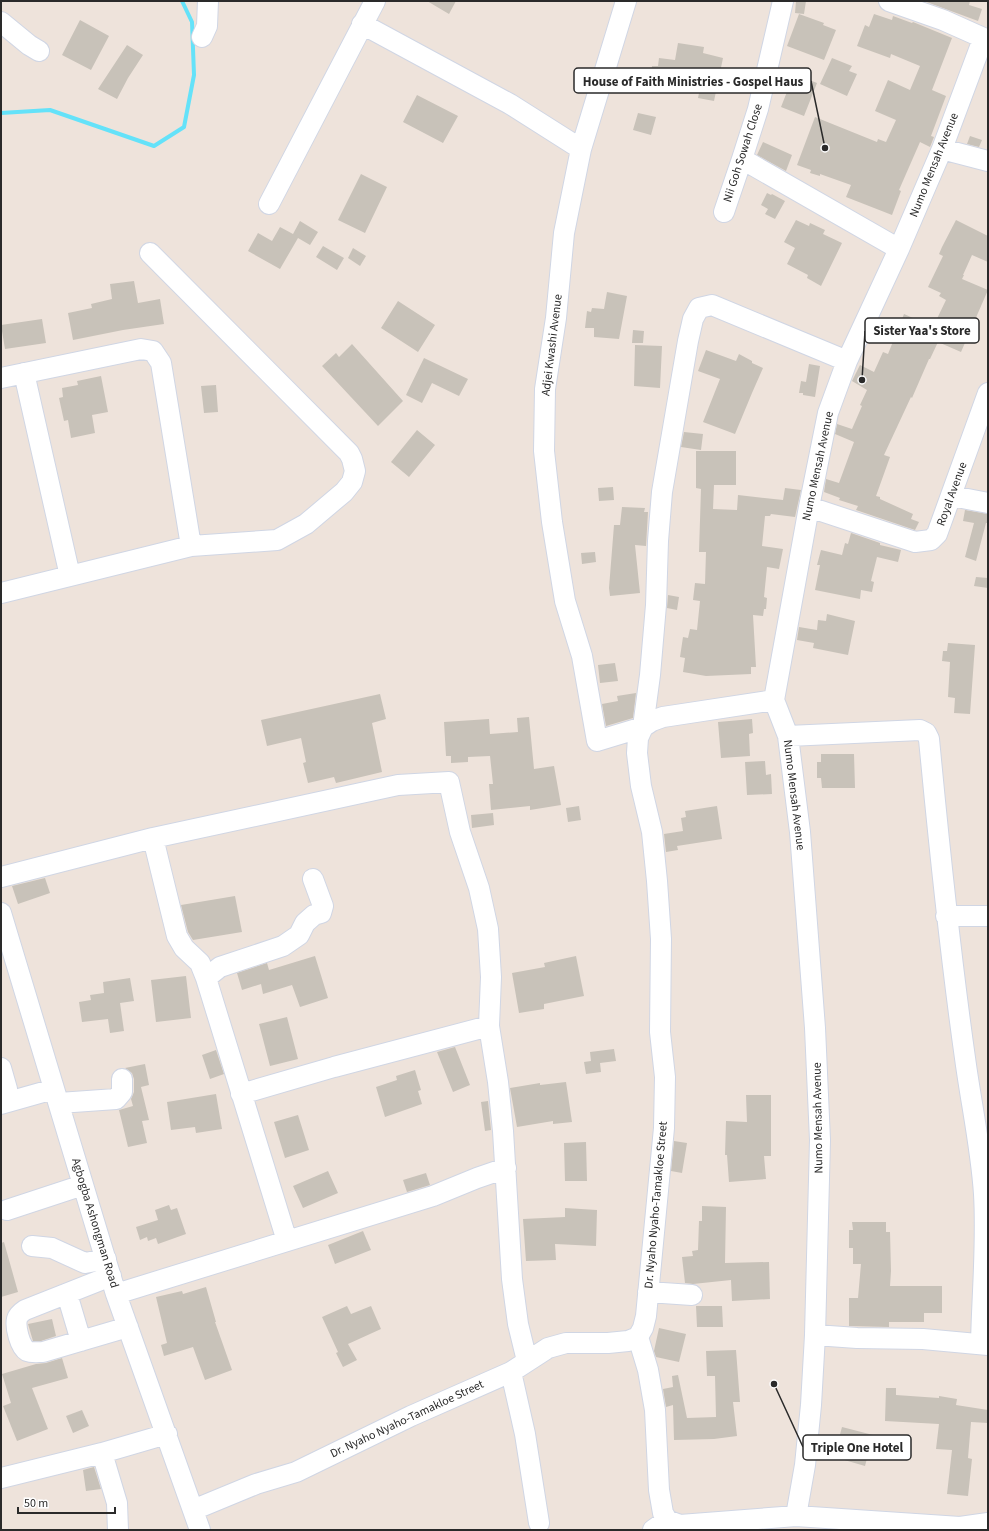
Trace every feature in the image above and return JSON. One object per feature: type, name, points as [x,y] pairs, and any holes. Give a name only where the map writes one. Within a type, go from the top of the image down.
[{"type":"street","points":[[202,37],[207,26],[208,1]]},
{"type":"street","points":[[269,204],[375,1]]},
{"type":"street","name":"Adjei Kwashi Avenue","points":[[626,1],[581,149],[564,233],[556,318],[545,389],[544,451],[552,522],[566,600],[582,656],[597,741],[643,727]]},
{"type":"street","name":"Nii Goh Sowah Close","points":[[724,212],[758,109],[783,1]]},
{"type":"street","points":[[889,1],[943,20],[985,40]]},
{"type":"street","points":[[1,22],[29,45],[39,51]]},
{"type":"street","points":[[362,24],[510,104],[581,149]]},
{"type":"street","name":"Numo Mensah Avenue","points":[[796,1516],[805,1465],[811,1405],[815,1335],[820,1140],[816,1035],[800,832],[788,736],[774,700],[809,507],[828,413],[847,361],[899,249],[942,149],[985,40]]},
{"type":"street","points":[[942,149],[988,161]]},
{"type":"street","points":[[742,159],[899,249]]},
{"type":"street","points":[[1,593],[191,546],[277,540],[289,535],[306,524],[344,492],[352,482],[354,471],[352,459],[349,453],[150,253]]},
{"type":"street","name":"Dr. Nyaho Nyaho-Tamakloe Street","points":[[193,1510],[256,1484],[296,1472],[411,1416],[519,1366],[548,1348],[566,1343],[608,1343],[628,1341],[638,1337],[643,1328],[646,1316],[664,1128],[665,1077],[660,1032],[661,939],[657,880],[652,832],[641,786],[637,753],[638,738],[643,727],[650,675],[662,492],[693,319],[699,308],[712,305],[847,361]]},
{"type":"street","points":[[1,378],[141,349],[153,352],[161,364],[191,546]]},
{"type":"street","points":[[24,373],[70,576]]},
{"type":"street","name":"Royal Avenue","points":[[809,507],[915,542],[931,540],[937,534],[952,496],[988,393]]},
{"type":"street","points":[[952,496],[988,503]]},
{"type":"street","points":[[643,727],[652,721],[663,717],[774,700]]},
{"type":"street","points":[[788,736],[920,730],[926,733],[929,739],[946,916],[965,1058],[977,1133],[984,1194],[984,1345],[923,1339],[856,1338],[815,1335]]},
{"type":"street","points":[[1,876],[153,838],[398,785],[449,782],[460,832],[479,888],[488,929],[491,977],[489,1026],[498,1082],[506,1168],[512,1280],[518,1324],[519,1366],[524,1434],[539,1522]]},
{"type":"street","points":[[153,838],[177,936],[184,948],[200,963],[206,978],[288,1241]]},
{"type":"street","points":[[206,978],[220,967],[283,946],[299,935],[305,923],[314,915],[321,913],[323,910],[323,906],[313,879]]},
{"type":"street","name":"Agbogba Ashongman Road","points":[[1,913],[111,1276],[200,1530]]},
{"type":"street","points":[[946,916],[988,916]]},
{"type":"street","points":[[241,1094],[334,1067],[489,1026]]},
{"type":"street","points":[[1,1068],[3,1095],[54,1090],[116,1099],[122,1092],[122,1079]]},
{"type":"street","points":[[128,1327],[43,1352],[28,1352],[23,1348],[18,1331],[17,1320],[21,1313],[25,1310],[111,1276],[288,1241],[433,1196],[506,1168]]},
{"type":"street","points":[[7,1210],[83,1185]]},
{"type":"street","points":[[32,1246],[52,1248],[111,1276]]},
{"type":"street","points":[[648,1292],[692,1295]]},
{"type":"street","points":[[67,1294],[81,1341]]},
{"type":"street","points":[[638,1337],[648,1370],[655,1410],[659,1490],[663,1513],[660,1525],[680,1525],[796,1516],[960,1528],[988,1524]]},
{"type":"street","points":[[1,1478],[102,1453],[167,1434]]},
{"type":"street","points":[[102,1453],[117,1504],[118,1530]]},
{"type":"building","points":[[427,1],[456,1],[449,14]]},
{"type":"building","points":[[796,1],[806,1],[804,14],[795,13]]},
{"type":"building","points":[[924,1],[970,1],[969,5],[982,9],[978,21]]},
{"type":"building","points":[[799,14],[824,23],[823,25],[836,30],[824,60],[787,46]]},
{"type":"building","points":[[874,14],[892,20],[893,16],[912,23],[913,22],[952,38],[932,90],[946,96],[931,136],[934,137],[930,147],[920,142],[899,190],[901,191],[892,215],[846,197],[851,185],[820,174],[820,176],[810,173],[811,170],[797,165],[815,117],[877,142],[878,139],[886,142],[896,120],[875,111],[888,80],[910,90],[920,66],[891,54],[890,58],[857,46],[865,25],[869,27]]},
{"type":"building","points":[[80,20],[109,36],[91,70],[62,55]]},
{"type":"building","points":[[678,43],[704,47],[703,53],[723,58],[714,101],[698,98],[700,88],[650,81],[652,66],[658,66],[659,58],[675,60]]},
{"type":"building","points":[[127,45],[143,55],[128,78],[117,99],[98,89]]},
{"type":"building","points":[[832,58],[852,66],[849,71],[857,74],[847,96],[820,84]]},
{"type":"building","points":[[794,74],[817,83],[804,116],[781,107]]},
{"type":"building","points":[[417,95],[458,116],[443,143],[403,122]]},
{"type":"building","points":[[638,113],[656,117],[651,135],[633,130]]},
{"type":"building","points":[[970,136],[982,140],[979,147],[967,144]]},
{"type":"building","points":[[763,142],[792,155],[786,171],[757,155]]},
{"type":"building","points":[[361,174],[387,187],[365,233],[338,220]]},
{"type":"building","points":[[767,193],[785,201],[775,219],[765,214],[768,209],[761,205]]},
{"type":"building","points":[[796,220],[809,226],[810,223],[825,230],[823,234],[842,243],[821,286],[807,278],[808,275],[787,264],[795,248],[784,242]]},
{"type":"building","points":[[956,220],[988,236],[988,262],[972,255],[962,279],[988,290],[961,352],[938,342],[884,455],[890,457],[876,496],[913,514],[911,519],[919,522],[915,530],[856,510],[858,506],[839,500],[840,498],[824,492],[826,479],[839,483],[854,442],[835,434],[837,424],[852,429],[862,406],[860,405],[867,390],[852,381],[860,365],[874,372],[883,352],[888,354],[904,314],[933,327],[946,300],[939,296],[941,293],[928,287],[943,256],[939,254]]},
{"type":"building","points":[[300,221],[318,232],[310,245],[298,238],[280,269],[248,251],[258,233],[272,241],[280,227],[293,234]]},
{"type":"building","points":[[323,246],[344,258],[337,270],[316,257]]},
{"type":"building","points":[[353,248],[366,256],[360,266],[348,258]]},
{"type":"building","points":[[134,281],[138,303],[160,299],[164,324],[73,340],[68,313],[92,308],[91,304],[112,299],[110,284]]},
{"type":"building","points":[[607,292],[627,296],[619,339],[594,337],[594,328],[585,328],[587,311],[591,312],[592,308],[604,309]]},
{"type":"building","points":[[398,301],[435,325],[418,352],[381,328]]},
{"type":"building","points":[[42,319],[46,343],[5,349],[1,325]]},
{"type":"building","points":[[633,330],[644,331],[643,343],[632,343]]},
{"type":"building","points":[[352,344],[403,401],[378,426],[322,366],[336,353],[339,357]]},
{"type":"building","points":[[635,345],[662,346],[660,388],[634,386]]},
{"type":"building","points":[[706,350],[736,361],[739,354],[752,361],[752,363],[763,368],[735,434],[703,422],[720,379],[698,371]]},
{"type":"building","points":[[424,358],[468,379],[459,396],[432,383],[422,403],[406,395]]},
{"type":"building","points":[[809,364],[820,366],[815,397],[799,393],[801,381],[806,382]]},
{"type":"building","points":[[101,376],[108,412],[92,415],[95,433],[71,438],[68,420],[64,421],[59,398],[63,397],[62,388],[78,385],[77,381]]},
{"type":"building","points":[[216,385],[218,412],[204,413],[201,386]]},
{"type":"building","points":[[417,430],[435,445],[409,477],[391,462]]},
{"type":"building","points":[[684,432],[703,434],[701,450],[681,447]]},
{"type":"building","points":[[696,451],[736,451],[736,485],[714,485],[713,509],[737,510],[738,495],[783,500],[785,488],[801,490],[795,517],[771,514],[770,516],[765,516],[762,546],[783,549],[779,569],[767,567],[764,597],[767,598],[766,609],[764,609],[763,616],[753,615],[756,667],[751,667],[751,674],[706,676],[683,672],[685,658],[680,657],[683,637],[688,638],[690,629],[697,630],[700,601],[693,600],[695,583],[705,584],[706,552],[699,552],[701,489],[696,488]]},
{"type":"building","points":[[613,487],[614,500],[599,501],[598,488]]},
{"type":"building","points":[[622,507],[645,508],[644,512],[648,512],[646,546],[635,545],[640,593],[610,596],[609,588],[614,525],[620,525]]},
{"type":"building","points":[[965,510],[988,514],[988,523],[986,523],[976,561],[965,557],[974,523],[963,521]]},
{"type":"building","points":[[851,533],[880,543],[880,545],[901,550],[898,562],[877,557],[871,581],[874,582],[872,592],[861,590],[860,599],[815,590],[820,565],[817,565],[821,550],[842,555],[845,543],[848,544]]},
{"type":"building","points":[[595,552],[596,562],[582,564],[581,553]]},
{"type":"building","points":[[976,577],[988,578],[988,588],[974,586]]},
{"type":"building","points":[[668,595],[679,597],[677,610],[667,608]]},
{"type":"building","points":[[827,614],[855,621],[848,655],[813,648],[814,643],[797,640],[799,627],[817,630],[818,620],[826,621]]},
{"type":"building","points":[[948,643],[975,645],[970,714],[954,713],[955,698],[948,697],[950,662],[942,661],[943,651],[947,651]]},
{"type":"building","points":[[615,663],[618,681],[600,683],[598,665]]},
{"type":"building","points":[[636,693],[633,718],[606,726],[602,704],[618,701],[617,696]]},
{"type":"building","points":[[380,694],[386,719],[372,723],[382,772],[336,783],[334,777],[308,783],[303,763],[306,762],[301,738],[267,746],[261,720]]},
{"type":"building","points":[[529,717],[534,769],[554,766],[561,805],[530,810],[530,806],[491,810],[489,784],[493,784],[490,756],[468,757],[468,762],[451,763],[451,756],[446,756],[444,722],[489,719],[490,734],[518,732],[517,718]]},
{"type":"building","points":[[752,719],[753,733],[749,734],[750,756],[721,758],[718,722]]},
{"type":"building","points":[[821,754],[854,754],[855,788],[822,788],[821,778],[817,778],[817,762],[821,762]]},
{"type":"building","points":[[765,761],[766,775],[771,774],[772,794],[747,795],[745,762]]},
{"type":"building","points":[[579,806],[581,820],[568,822],[566,808]]},
{"type":"building","points":[[717,806],[722,839],[677,846],[678,850],[666,852],[664,834],[683,831],[681,818],[686,817],[685,811]]},
{"type":"building","points":[[493,813],[494,825],[472,828],[471,815]]},
{"type":"building","points":[[45,878],[50,893],[18,904],[12,886]]},
{"type":"building","points":[[235,896],[242,932],[193,940],[188,932],[181,905]]},
{"type":"building","points":[[315,956],[328,998],[300,1007],[292,985],[263,994],[261,984],[242,990],[237,973],[267,963],[269,970]]},
{"type":"building","points":[[576,956],[584,996],[544,1004],[544,1009],[519,1013],[512,973],[545,967],[544,963]]},
{"type":"building","points":[[186,976],[191,1018],[156,1022],[151,980]]},
{"type":"building","points":[[130,978],[134,1001],[120,1003],[124,1031],[110,1033],[108,1019],[82,1022],[79,1002],[91,1000],[90,995],[104,993],[103,982]]},
{"type":"building","points":[[287,1017],[298,1059],[270,1066],[259,1024]]},
{"type":"building","points":[[455,1047],[470,1085],[453,1092],[437,1052]]},
{"type":"building","points":[[614,1049],[616,1061],[600,1063],[601,1072],[586,1074],[584,1062],[591,1061],[590,1052]]},
{"type":"building","points":[[216,1050],[224,1074],[210,1079],[202,1055]]},
{"type":"building","points":[[145,1064],[149,1085],[141,1087],[149,1120],[142,1121],[147,1143],[128,1147],[119,1110],[133,1106],[131,1099],[134,1092],[134,1079],[132,1073],[125,1068]]},
{"type":"building","points":[[415,1070],[421,1090],[418,1091],[422,1104],[385,1117],[376,1087],[397,1080],[396,1076]]},
{"type":"building","points":[[566,1082],[572,1122],[553,1124],[553,1121],[517,1127],[510,1088],[540,1083],[540,1085]]},
{"type":"building","points":[[216,1094],[222,1129],[196,1133],[195,1127],[171,1130],[167,1102]]},
{"type":"building","points":[[746,1095],[771,1095],[771,1156],[764,1156],[766,1179],[729,1182],[727,1155],[725,1155],[726,1121],[747,1122]]},
{"type":"building","points":[[488,1101],[491,1130],[485,1131],[481,1102]]},
{"type":"building","points":[[298,1115],[309,1150],[285,1158],[274,1122]]},
{"type":"building","points":[[674,1141],[687,1143],[682,1173],[671,1171]]},
{"type":"building","points":[[586,1142],[587,1181],[565,1181],[564,1143]]},
{"type":"building","points":[[328,1171],[338,1193],[303,1208],[293,1186]]},
{"type":"building","points":[[426,1173],[430,1185],[407,1192],[403,1180]]},
{"type":"building","points":[[169,1205],[171,1210],[177,1208],[186,1234],[158,1244],[156,1238],[148,1241],[147,1237],[140,1240],[136,1227],[158,1220],[155,1210]]},
{"type":"building","points":[[702,1206],[726,1207],[725,1263],[769,1262],[770,1299],[732,1301],[731,1280],[693,1284],[685,1283],[682,1257],[693,1256],[692,1251],[698,1250],[699,1221],[702,1221]]},
{"type":"building","points":[[565,1208],[597,1210],[596,1246],[555,1244],[556,1260],[526,1261],[523,1219],[565,1217]]},
{"type":"building","points":[[852,1222],[886,1222],[886,1232],[890,1232],[890,1286],[942,1286],[942,1313],[924,1313],[924,1322],[889,1322],[889,1327],[849,1326],[849,1298],[858,1298],[861,1264],[853,1264],[853,1248],[849,1248],[849,1230],[853,1230]]},
{"type":"building","points":[[363,1231],[371,1250],[335,1264],[328,1245]]},
{"type":"building","points":[[4,1242],[18,1292],[1,1297],[1,1243]]},
{"type":"building","points":[[206,1287],[215,1322],[232,1370],[205,1380],[193,1347],[164,1356],[161,1345],[167,1343],[156,1297],[182,1291],[183,1294]]},
{"type":"building","points":[[347,1306],[351,1314],[371,1306],[381,1329],[348,1344],[357,1360],[343,1367],[322,1317]]},
{"type":"building","points":[[696,1306],[722,1306],[723,1327],[697,1327]]},
{"type":"building","points":[[52,1319],[56,1336],[41,1341],[33,1341],[28,1324]]},
{"type":"building","points":[[659,1328],[686,1334],[679,1362],[656,1357],[654,1351]]},
{"type":"building","points":[[736,1350],[740,1402],[733,1402],[737,1436],[714,1439],[674,1440],[673,1405],[666,1407],[663,1389],[673,1387],[672,1376],[678,1375],[687,1418],[716,1417],[715,1376],[707,1376],[706,1351]]},
{"type":"building","points":[[62,1358],[68,1378],[32,1388],[48,1429],[17,1441],[3,1406],[11,1403],[2,1374]]},
{"type":"building","points":[[886,1388],[896,1388],[896,1395],[939,1398],[939,1396],[957,1399],[956,1405],[988,1410],[988,1423],[971,1422],[968,1458],[972,1459],[968,1496],[947,1494],[952,1450],[936,1449],[939,1424],[885,1421]]},
{"type":"building","points":[[82,1410],[89,1426],[73,1433],[66,1416]]},
{"type":"building","points":[[842,1427],[873,1435],[865,1466],[834,1457]]},
{"type":"building","points":[[94,1467],[101,1489],[86,1491],[83,1470]]},
{"type":"waterway","points":[[1,113],[50,110],[154,146],[184,127],[194,75],[192,22],[182,1]]},
{"type":"place","name":"House of Faith Ministries - Gospel Haus","points":[[825,148]]},
{"type":"place","name":"Sister Yaa's Store","points":[[862,380]]},
{"type":"place","name":"Triple One Hotel","points":[[774,1384]]}]
